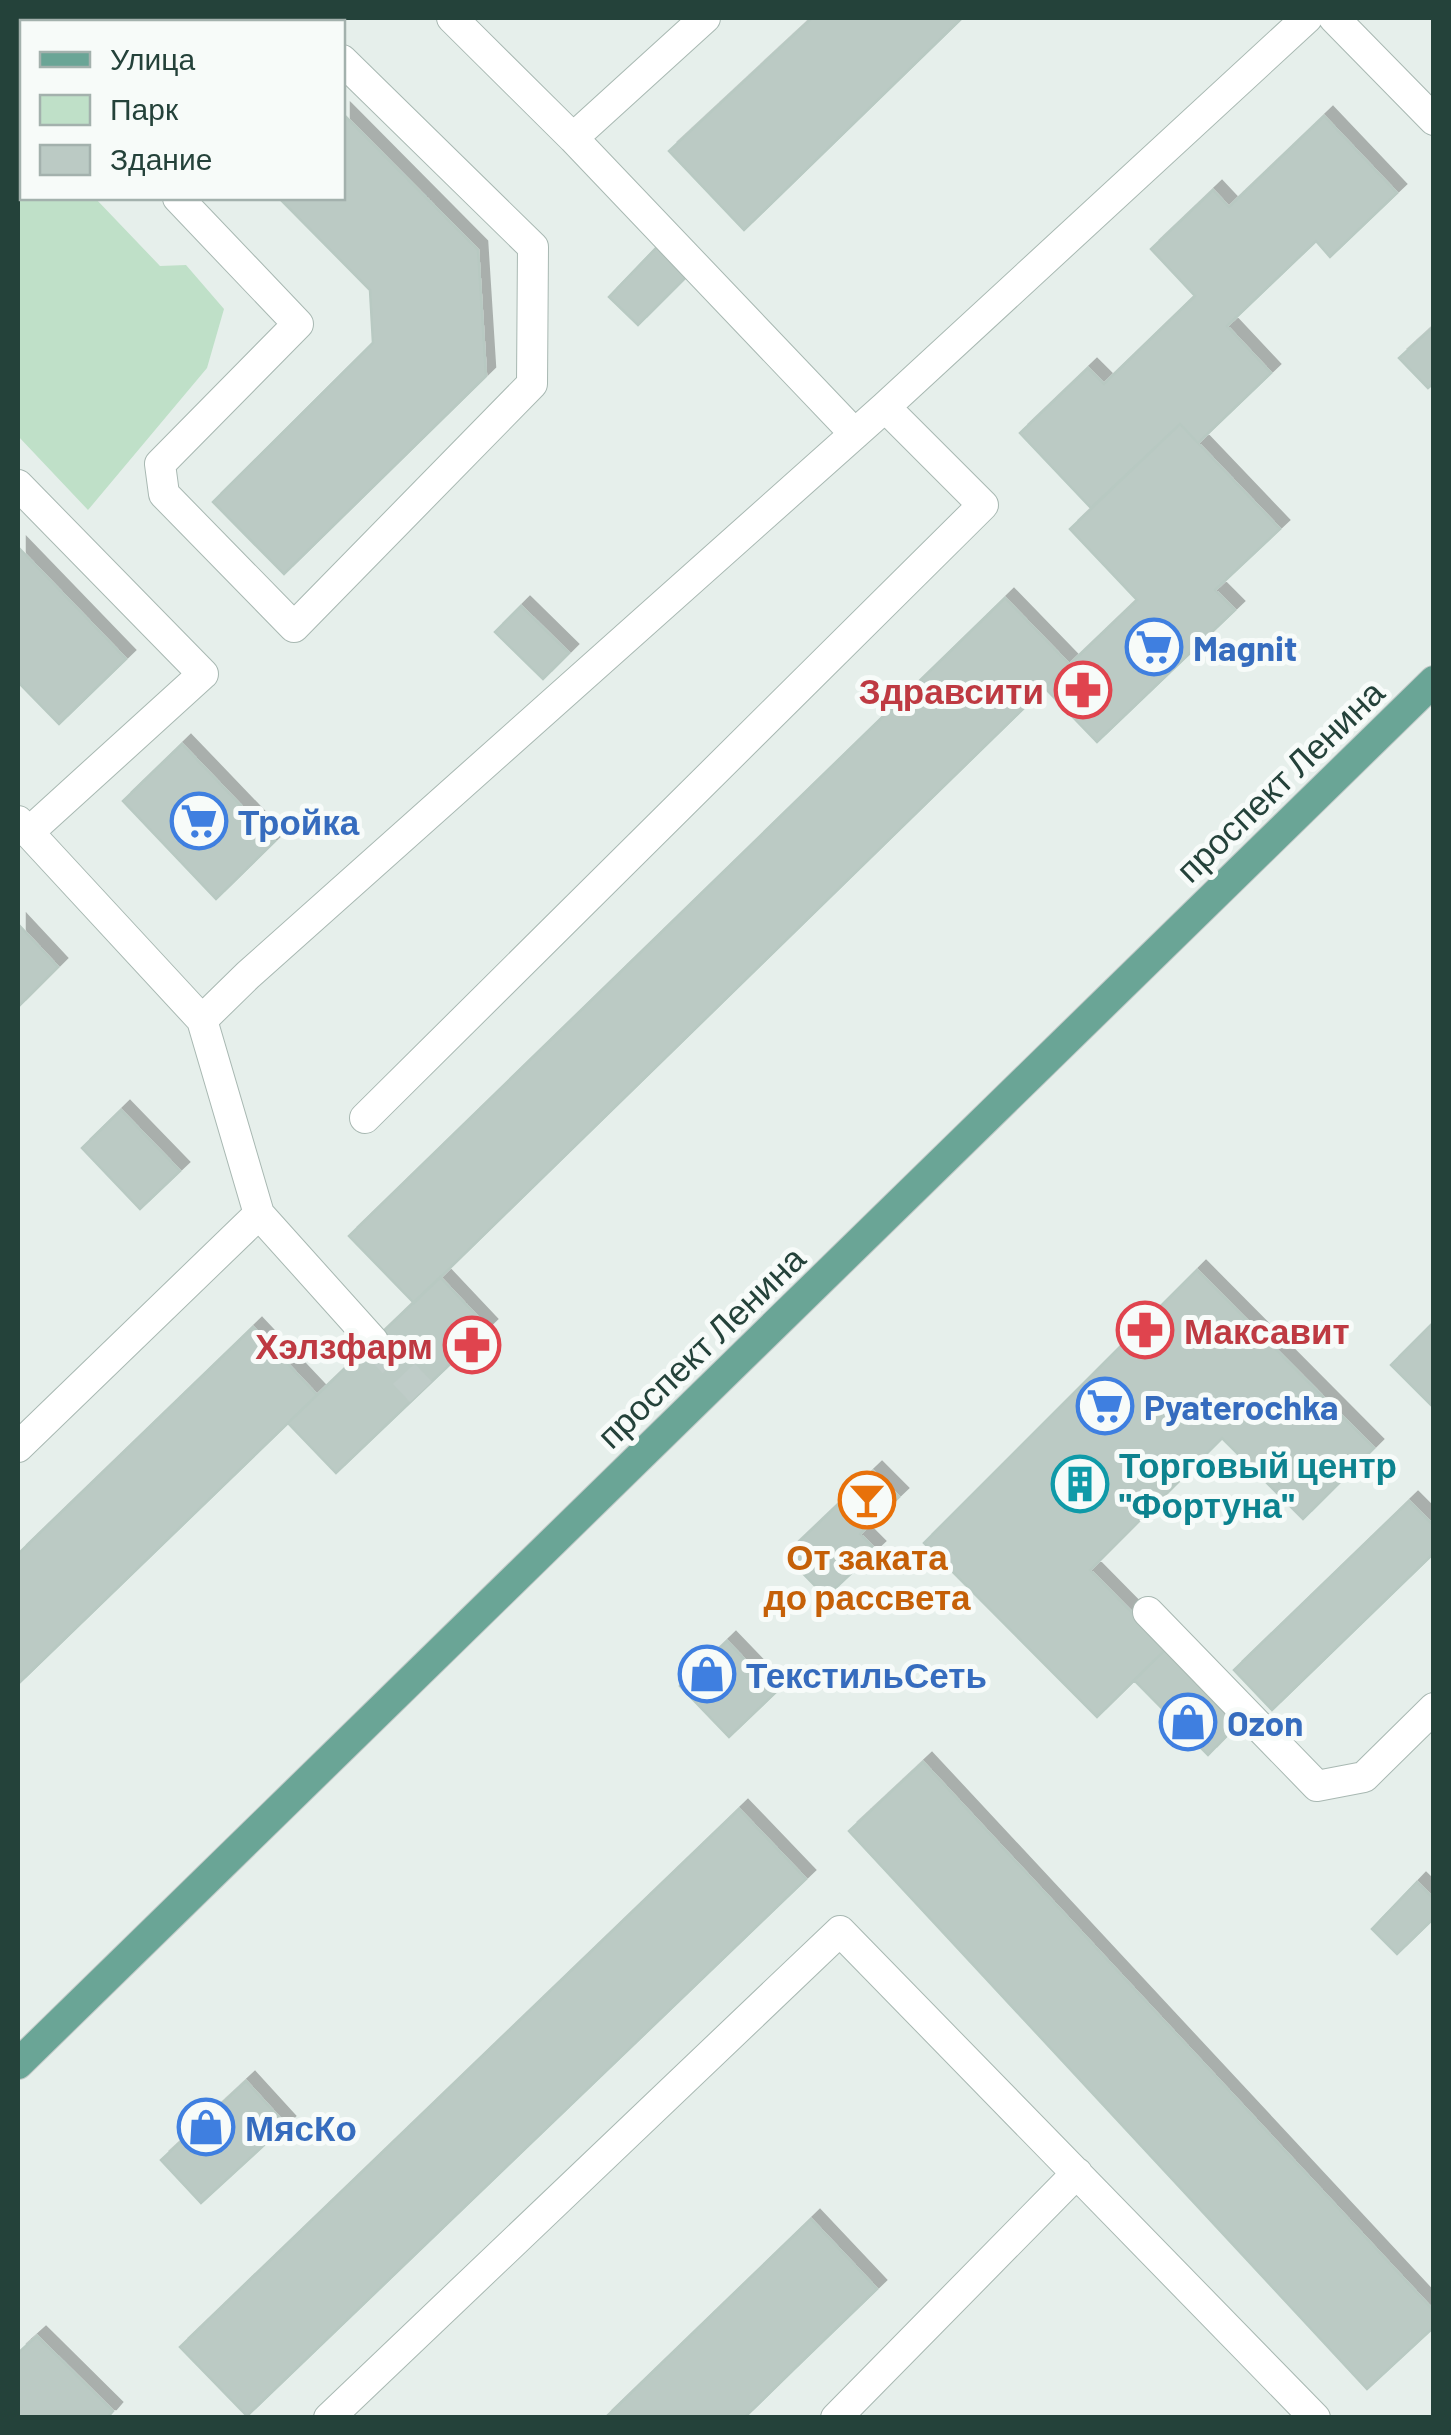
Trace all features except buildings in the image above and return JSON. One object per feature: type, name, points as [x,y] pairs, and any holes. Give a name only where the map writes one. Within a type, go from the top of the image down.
[{"type":"main road","name":"проспект Ленина","points":[[18,2064],[1430,691]]},
{"type":"street","points":[[452,18],[573,138],[855,434]]},
{"type":"street","points":[[573,138],[705,18]]},
{"type":"street","points":[[202,1020],[885,407],[1306,18]]},
{"type":"street","points":[[1334,18],[1434,120]]},
{"type":"street","points":[[180,200],[298,324],[160,464],[164,494],[294,627],[532,384],[533,247],[345,63]]},
{"type":"street","points":[[365,1118],[984,505],[885,407]]},
{"type":"street","points":[[18,484],[203,674],[23,827],[202,1020],[259,1214],[373,1341]]},
{"type":"street","points":[[18,1447],[259,1214]]},
{"type":"street","points":[[1148,1612],[1317,1786],[1364,1777],[1434,1708]]},
{"type":"street","points":[[329,2418],[840,1931],[1315,2418]]},
{"type":"street","points":[[836,2418],[1077,2174]]},
{"type":"green space","points":[[20,78],[20,200],[97,200],[160,266],[186,265],[224,309],[207,368],[88,510],[18,436]]},
{"type":"tunnel","points":[[373,1341],[421,1392]]},
{"type":"place","name":"Magnit","points":[[1154,647]]},
{"type":"place","name":"Здравсити","points":[[1083,690]]},
{"type":"place","name":"Тройка","points":[[199,821]]},
{"type":"place","name":"Максавит","points":[[1145,1330]]},
{"type":"place","name":"Хэлзфарм","points":[[472,1345]]},
{"type":"place","name":"Pyaterochka","points":[[1105,1406]]},
{"type":"place","name":"Торговый центр \"Фортуна\"","points":[[1080,1484]]},
{"type":"place","name":"От заката до рассвета","points":[[867,1500]]},
{"type":"place","name":"ТекстильСеть","points":[[707,1674]]},
{"type":"place","name":"Ozon","points":[[1188,1722]]},
{"type":"place","name":"МясКо","points":[[206,2127]]}]
